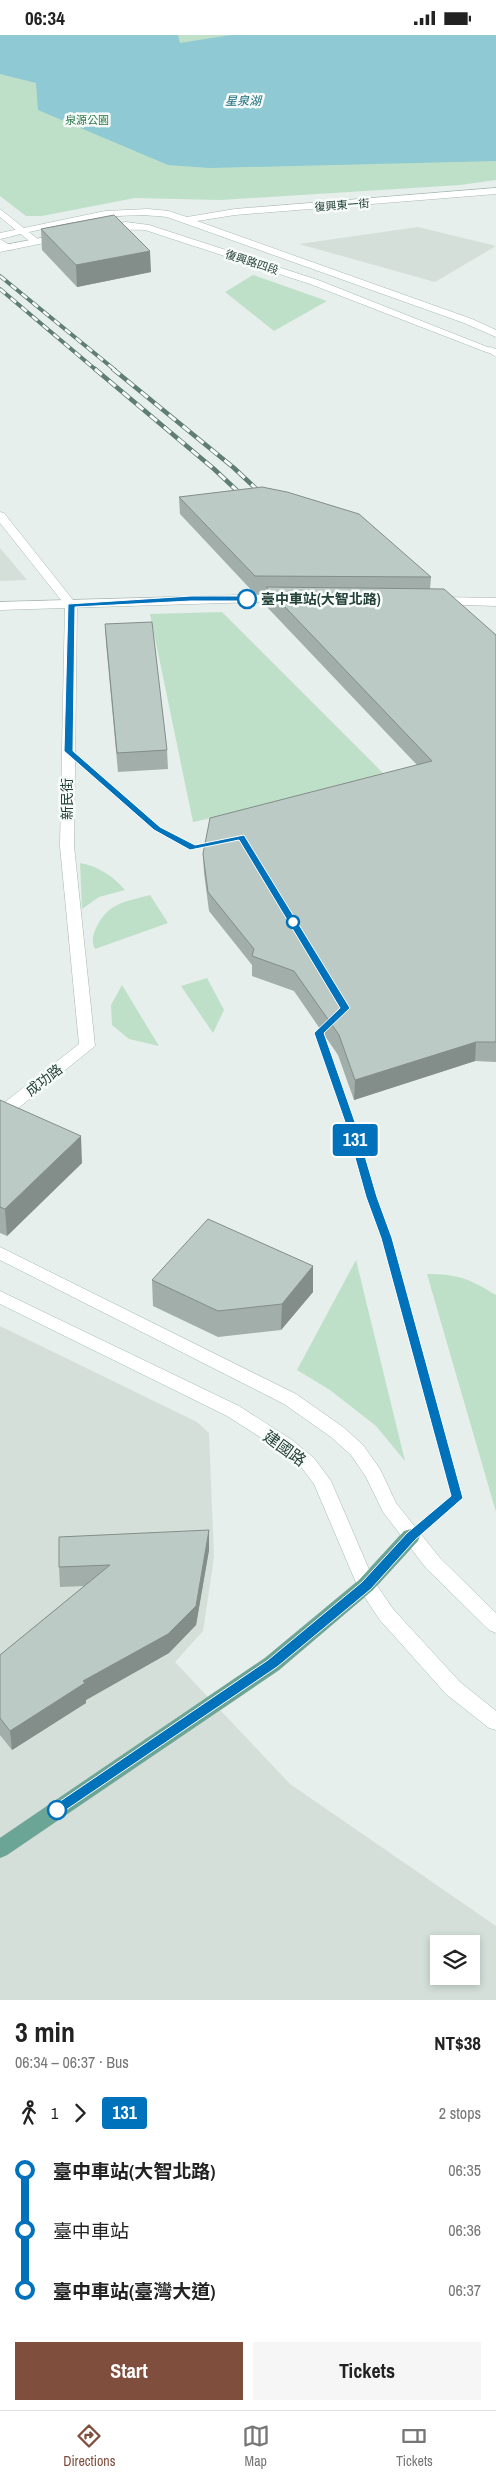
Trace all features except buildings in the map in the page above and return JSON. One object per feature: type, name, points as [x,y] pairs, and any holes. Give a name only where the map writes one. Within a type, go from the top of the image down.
[{"type":"main road","points":[[0,1849],[272,1664],[366,1585],[411,1536]]},
{"type":"street","name":"復興東一街","points":[[188,219],[235,213],[496,191]]},
{"type":"street","name":"復興路四段","points":[[0,235],[90,215],[120,211],[159,212],[188,219],[468,321],[496,334]]},
{"type":"street","points":[[0,212],[36,242]]},
{"type":"street","name":"復興路四段","points":[[91,230],[126,225],[146,227],[314,282],[494,351]]},
{"type":"street","points":[[2,246],[36,242],[73,234]]},
{"type":"street","points":[[0,515],[71,605]]},
{"type":"street","points":[[0,606],[71,605],[191,599],[304,599]]},
{"type":"street","points":[[430,601],[496,602]]},
{"type":"street","name":"新民街","points":[[71,605],[67,846],[87,1046]]},
{"type":"street","name":"成功路","points":[[0,1114],[87,1046]]},
{"type":"street","points":[[0,1253],[290,1399],[337,1432],[357,1450],[374,1474],[389,1507],[433,1563],[496,1625]]},
{"type":"street","name":"建國路","points":[[0,1297],[233,1411],[286,1445],[308,1463],[322,1481],[366,1585],[386,1613],[453,1688],[496,1722]]},
{"type":"shaded area","points":[[418,227],[496,246],[435,282],[299,244]]},
{"type":"shaded area","points":[[0,548],[27,580],[0,581]]},
{"type":"shaded area","points":[[0,1326],[197,1422],[209,1433],[214,1557],[203,1631],[175,1662],[290,1784],[496,1926],[496,2000],[0,2000]]},
{"type":"green space","name":"星泉湖","points":[[0,35],[496,35],[496,180],[460,185],[220,200],[135,198],[42,216],[26,216],[0,196]]},
{"type":"green space","points":[[253,275],[327,301],[274,331],[225,292]]},
{"type":"green space","points":[[222,612],[390,780],[193,822],[150,614]]},
{"type":"green space","points":[[80,863],[105,872],[125,890],[99,897],[82,909]]},
{"type":"green space","points":[[150,895],[168,923],[95,949],[94,932],[107,912],[119,904]]},
{"type":"green space","points":[[207,978],[224,1010],[213,1033],[181,986]]},
{"type":"green space","points":[[122,985],[159,1046],[129,1039],[112,1025],[111,1005]]},
{"type":"green space","points":[[356,1260],[405,1461],[376,1426],[330,1390],[297,1370]]},
{"type":"green space","points":[[427,1274],[456,1276],[496,1295],[496,1512]]},
{"type":"water","name":"星泉湖","points":[[0,35],[178,35],[180,43],[231,35],[496,35],[496,161],[209,168],[168,165],[38,110],[36,83],[0,74]]},
{"type":"railway","points":[[0,276],[115,370]]},
{"type":"railway","points":[[0,289],[96,370]]},
{"type":"railway","points":[[95,369],[214,469],[247,500]]},
{"type":"railway","points":[[113,369],[234,468],[265,497]]},
{"type":"bus line","name":"131","points":[[57,1810],[272,1664],[366,1585],[411,1536],[457,1498],[387,1238],[372,1197],[350,1122],[318,1033],[345,1008],[241,837],[193,848],[157,829],[68,751],[71,605],[191,599],[247,599]]},
{"type":"place","name":"臺中車站(大智北路)","points":[[247,599]]},
{"type":"park label","name":"泉源公園","points":[[87,120]]}]
